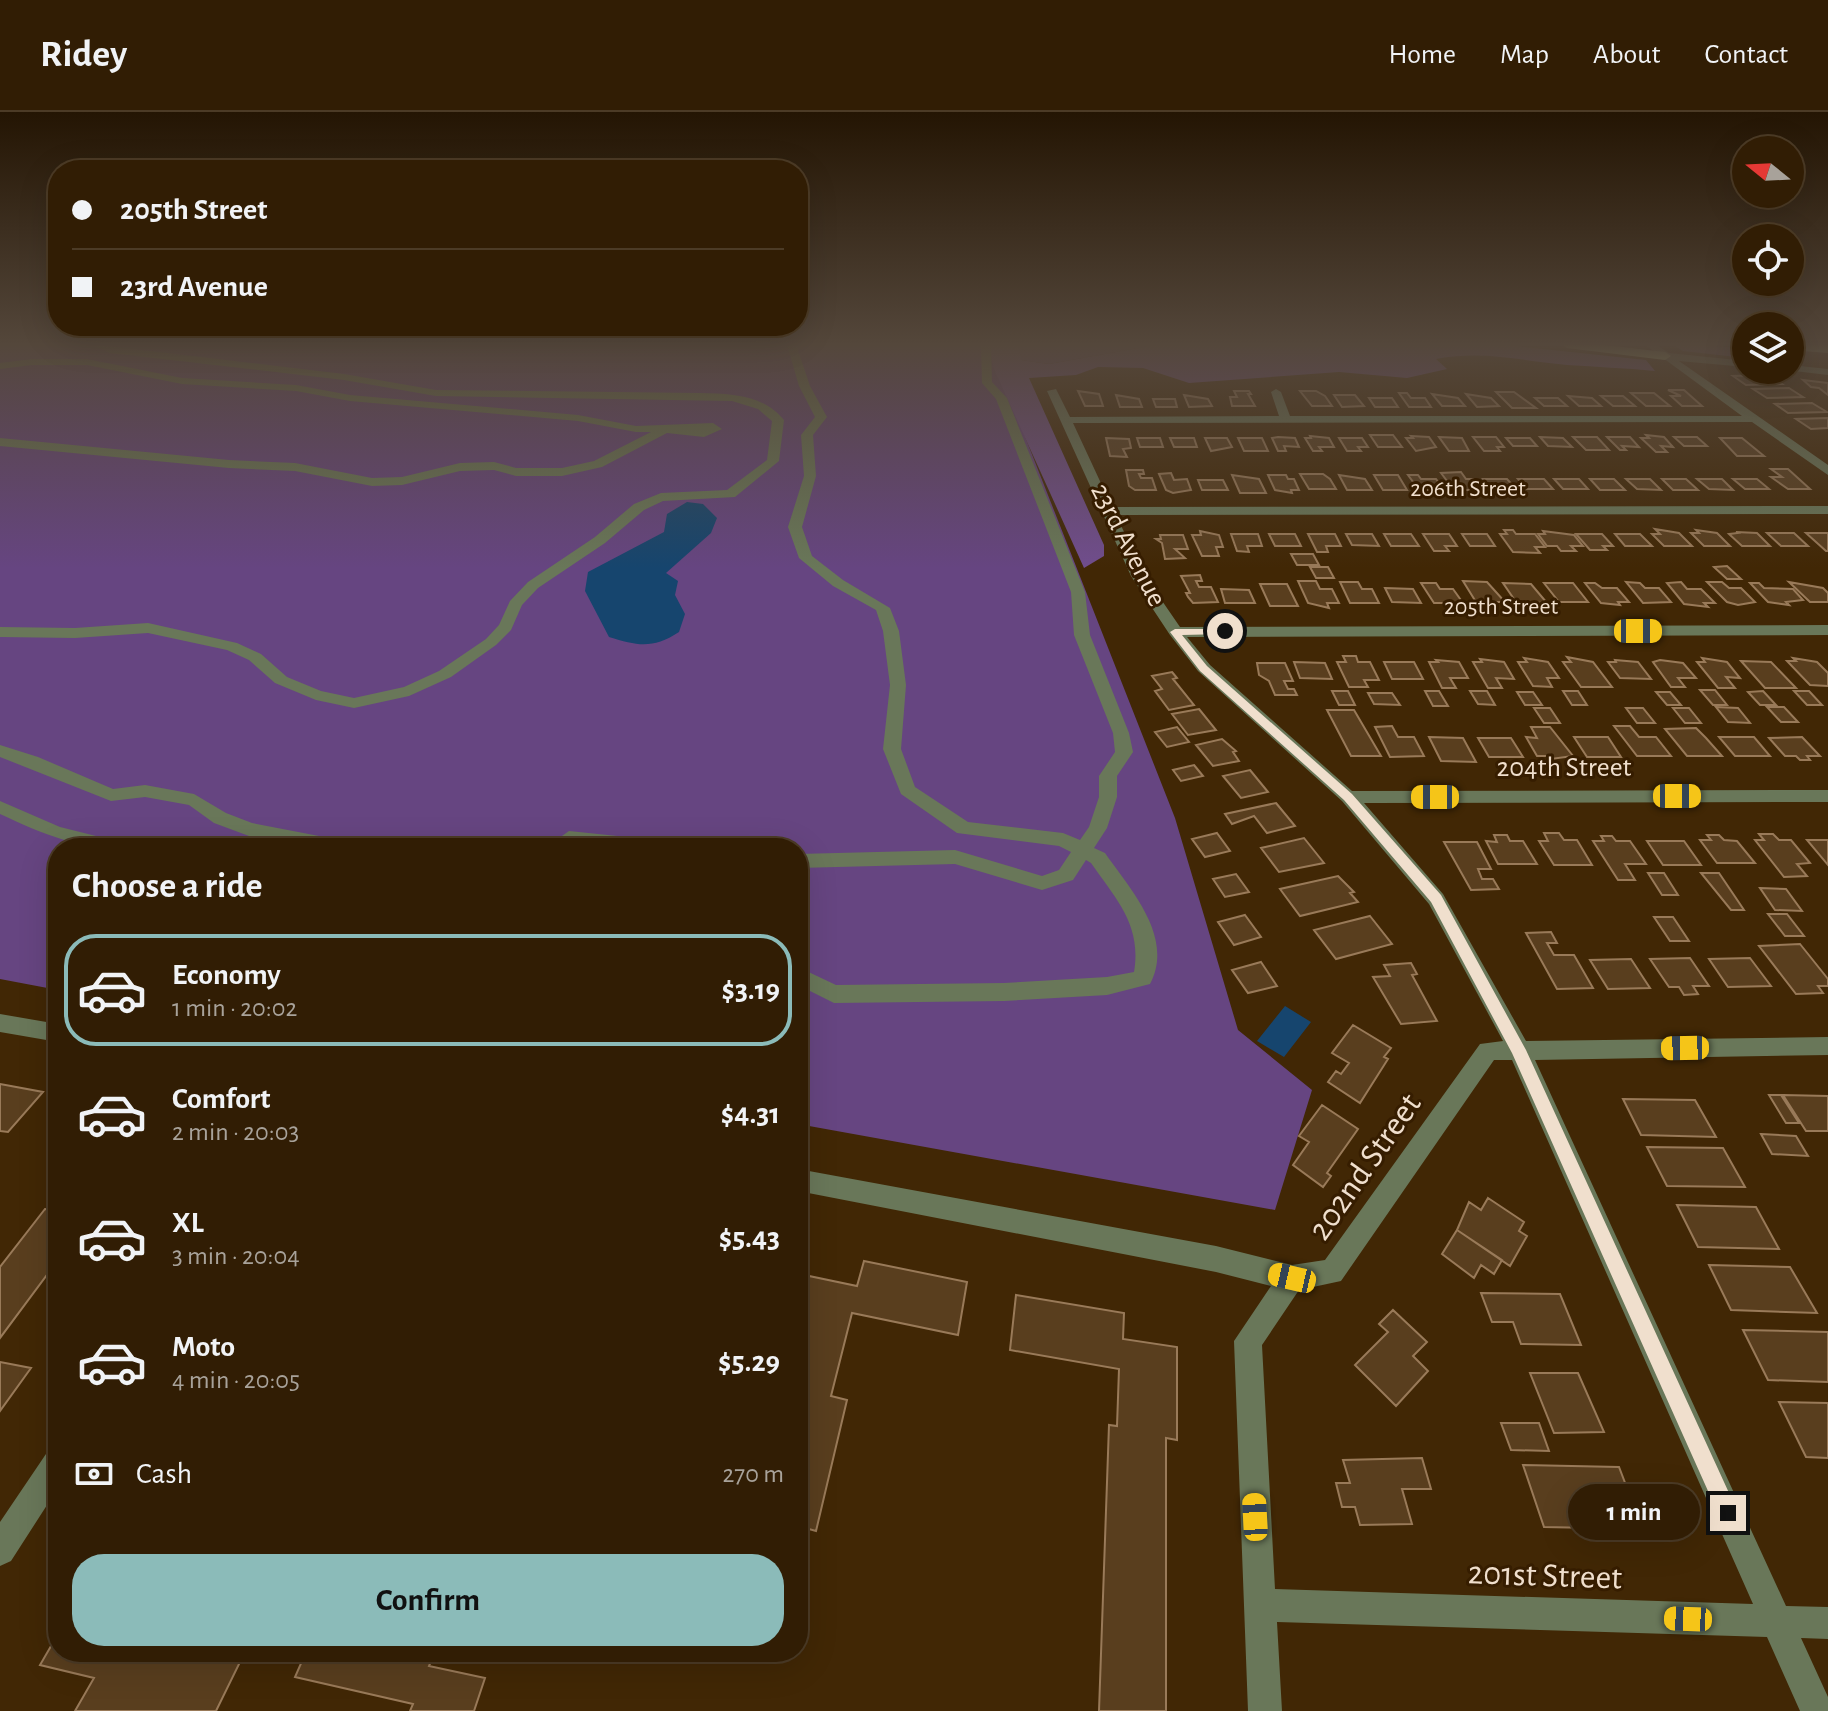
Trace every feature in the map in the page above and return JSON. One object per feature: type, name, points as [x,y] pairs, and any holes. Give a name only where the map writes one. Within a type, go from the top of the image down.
[{"type":"street","points":[[0,442],[229,464],[295,467],[372,482],[402,481],[460,467],[494,466],[516,472],[562,472],[598,464],[670,428],[636,429],[581,419]]},
{"type":"street","points":[[0,632],[75,633],[148,628],[232,646],[255,657],[281,680],[316,695],[354,703],[409,691],[445,674],[491,642],[506,627],[515,604],[533,585],[600,540],[639,507],[661,497],[730,494],[773,461],[777,419]]},
{"type":"street","points":[[808,980],[834,994],[1004,992],[1107,986],[1143,978],[1147,954],[1140,919],[1098,858],[1063,840],[964,828],[907,790],[892,749],[898,685],[891,631],[883,608],[838,583],[806,558],[795,527],[810,476],[807,435],[820,419]]},
{"type":"street","points":[[808,861],[955,857],[1042,883],[1066,875],[1098,828],[1108,797],[1108,776],[1124,752],[1121,733],[1082,635],[1078,592],[1009,419]]},
{"type":"street","points":[[1068,420],[1756,419],[1828,471]]},
{"type":"street","name":"23rd Avenue","points":[[1068,420],[1138,576],[1175,632],[1204,668],[1348,797],[1436,899],[1519,1050],[1817,1711]]},
{"type":"street","name":"206th Street","points":[[1107,511],[1828,510]]},
{"type":"street","name":"205th Street","points":[[1175,632],[1828,630]]},
{"type":"street","points":[[0,751],[32,761],[111,795],[145,791],[194,800],[220,818],[249,829],[294,838]]},
{"type":"street","name":"204th Street","points":[[1348,797],[1828,796]]},
{"type":"street","points":[[0,807],[55,832],[78,838]]},
{"type":"street","points":[[0,1023],[48,1031]]},
{"type":"street","name":"202nd Street","points":[[808,1182],[1216,1259],[1292,1278],[1332,1272],[1488,1051],[1828,1046]]},
{"type":"street","points":[[1265,1711],[1248,1341],[1292,1278]]},
{"type":"street","points":[[0,1550],[48,1476]]},
{"type":"street","name":"201st Street","points":[[1259,1605],[1828,1623]]},
{"type":"shaded area","points":[[0,419],[1019,419],[1175,818],[1238,1030],[1312,1090],[1275,1210],[808,1126],[808,838],[48,838],[48,988],[0,979]]},
{"type":"shaded area","points":[[1016,419],[1047,419],[1104,545],[1104,556],[1084,568]]},
{"type":"water","points":[[687,502],[703,504],[717,518],[711,533],[666,573],[678,581],[675,595],[685,614],[679,632],[661,641],[645,644],[609,637],[585,591],[588,572],[664,532],[667,514]]},
{"type":"water","points":[[1285,1006],[1311,1022],[1284,1057],[1257,1041]]},
{"type":"building","points":[[1796,419],[1828,419],[1828,428],[1811,429]]},
{"type":"building","points":[[1370,435],[1393,435],[1402,447],[1378,447]]},
{"type":"building","points":[[1646,435],[1664,437],[1673,447],[1661,446],[1667,452],[1656,452],[1641,438],[1649,438]]},
{"type":"building","points":[[1411,436],[1429,437],[1436,447],[1416,451],[1406,438],[1413,438]]},
{"type":"building","points":[[1439,437],[1462,438],[1469,451],[1449,451]]},
{"type":"building","points":[[1473,437],[1496,437],[1504,447],[1497,447],[1500,451],[1484,451]]},
{"type":"building","points":[[1540,437],[1563,438],[1572,447],[1548,446]]},
{"type":"building","points":[[1573,437],[1597,437],[1609,450],[1586,450]]},
{"type":"building","points":[[1607,437],[1630,437],[1639,447],[1622,446],[1626,450],[1620,450]]},
{"type":"building","points":[[1674,437],[1697,437],[1707,446],[1684,446]]},
{"type":"building","points":[[1106,438],[1129,439],[1131,448],[1123,449],[1127,457],[1110,456]]},
{"type":"building","points":[[1137,438],[1160,438],[1163,447],[1140,447]]},
{"type":"building","points":[[1170,438],[1194,438],[1197,447],[1174,447]]},
{"type":"building","points":[[1205,438],[1227,438],[1232,447],[1211,451]]},
{"type":"building","points":[[1238,438],[1262,438],[1268,451],[1244,451]]},
{"type":"building","points":[[1272,438],[1295,438],[1299,447],[1284,446],[1286,451],[1278,451]]},
{"type":"building","points":[[1305,438],[1329,438],[1334,447],[1319,447],[1322,451],[1313,451]]},
{"type":"building","points":[[1339,438],[1362,438],[1368,447],[1358,447],[1361,451],[1347,451]]},
{"type":"building","points":[[1506,438],[1530,438],[1537,446],[1513,446]]},
{"type":"building","points":[[1720,438],[1742,438],[1764,456],[1737,456]]},
{"type":"building","points":[[1771,469],[1788,469],[1810,489],[1788,489],[1771,477],[1782,477]]},
{"type":"building","points":[[1126,470],[1143,470],[1144,474],[1139,474],[1141,478],[1152,478],[1156,490],[1135,490],[1129,486]]},
{"type":"building","points":[[1461,472],[1466,479],[1473,479],[1481,490],[1454,490],[1441,473]]},
{"type":"building","points":[[1171,473],[1174,480],[1187,479],[1191,490],[1173,493],[1166,490],[1159,474]]},
{"type":"building","points":[[1300,474],[1323,474],[1336,489],[1309,489]]},
{"type":"building","points":[[1232,475],[1259,479],[1266,493],[1240,493]]},
{"type":"building","points":[[1268,475],[1286,475],[1288,479],[1294,479],[1299,490],[1291,490],[1292,493],[1275,490]]},
{"type":"building","points":[[1339,475],[1365,479],[1372,490],[1347,490]]},
{"type":"building","points":[[1374,475],[1398,475],[1407,490],[1383,490]]},
{"type":"building","points":[[1408,475],[1436,479],[1444,490],[1419,490]]},
{"type":"building","points":[[1483,479],[1507,479],[1517,490],[1491,490]]},
{"type":"building","points":[[1518,479],[1544,479],[1553,489],[1527,489]]},
{"type":"building","points":[[1554,479],[1579,479],[1588,489],[1563,489]]},
{"type":"building","points":[[1590,479],[1614,479],[1625,490],[1600,490]]},
{"type":"building","points":[[1626,479],[1650,479],[1661,490],[1637,489]]},
{"type":"building","points":[[1662,479],[1686,479],[1698,490],[1673,490]]},
{"type":"building","points":[[1697,479],[1722,479],[1733,490],[1709,489]]},
{"type":"building","points":[[1733,479],[1757,479],[1769,489],[1745,489]]},
{"type":"building","points":[[1198,480],[1223,480],[1228,490],[1202,490]]},
{"type":"building","points":[[1655,529],[1679,533],[1692,546],[1664,546],[1652,534],[1660,534]]},
{"type":"building","points":[[1504,530],[1513,530],[1516,534],[1535,534],[1545,547],[1535,547],[1540,553],[1513,552],[1500,534],[1507,534]]},
{"type":"building","points":[[1696,530],[1717,533],[1730,546],[1704,546],[1691,533],[1699,533]]},
{"type":"building","points":[[1200,531],[1219,535],[1223,547],[1216,547],[1219,556],[1202,556],[1192,535],[1201,535]]},
{"type":"building","points":[[1543,531],[1574,535],[1583,546],[1571,546],[1576,551],[1561,551],[1557,546],[1547,546],[1538,534],[1545,534]]},
{"type":"building","points":[[1757,533],[1770,546],[1742,546],[1729,534]]},
{"type":"building","points":[[1767,533],[1794,533],[1808,546],[1781,546]]},
{"type":"building","points":[[1806,533],[1828,533],[1828,551],[1826,551]]},
{"type":"building","points":[[1231,534],[1258,534],[1262,546],[1247,546],[1249,552],[1237,551]]},
{"type":"building","points":[[1269,534],[1295,534],[1301,546],[1275,546]]},
{"type":"building","points":[[1308,534],[1335,534],[1341,546],[1326,546],[1328,552],[1317,552]]},
{"type":"building","points":[[1346,534],[1372,534],[1379,546],[1352,545]]},
{"type":"building","points":[[1384,534],[1411,534],[1419,546],[1391,546]]},
{"type":"building","points":[[1423,534],[1449,534],[1457,546],[1445,546],[1449,551],[1434,551]]},
{"type":"building","points":[[1462,534],[1487,534],[1495,546],[1470,546]]},
{"type":"building","points":[[1576,534],[1602,534],[1613,546],[1603,546],[1607,550],[1590,550]]},
{"type":"building","points":[[1615,534],[1640,534],[1652,546],[1625,546]]},
{"type":"building","points":[[1160,535],[1183,535],[1188,549],[1175,549],[1185,558],[1165,559],[1162,543],[1156,539],[1161,539]]},
{"type":"building","points":[[1291,554],[1313,554],[1319,565],[1297,565]]},
{"type":"building","points":[[1727,566],[1741,579],[1727,579],[1714,567]]},
{"type":"building","points":[[1310,567],[1328,567],[1334,578],[1316,578]]},
{"type":"building","points":[[1200,575],[1202,581],[1196,581],[1199,587],[1211,587],[1218,602],[1193,603],[1188,597],[1186,593],[1190,593],[1181,576]]},
{"type":"building","points":[[1298,581],[1316,581],[1320,589],[1332,589],[1339,603],[1327,603],[1329,608],[1308,603]]},
{"type":"building","points":[[1463,581],[1487,582],[1505,602],[1476,602]]},
{"type":"building","points":[[1340,582],[1358,582],[1362,589],[1372,589],[1379,603],[1350,603]]},
{"type":"building","points":[[1626,582],[1640,583],[1645,588],[1659,588],[1671,602],[1643,603]]},
{"type":"building","points":[[1681,582],[1687,589],[1701,589],[1715,603],[1704,603],[1708,607],[1684,604],[1667,583]]},
{"type":"building","points":[[1707,582],[1722,582],[1729,588],[1741,588],[1755,602],[1738,605],[1727,602]]},
{"type":"building","points":[[1789,582],[1823,588],[1828,593],[1828,602],[1810,602]]},
{"type":"building","points":[[1421,583],[1436,583],[1440,589],[1453,589],[1463,603],[1434,603]]},
{"type":"building","points":[[1503,583],[1531,584],[1547,603],[1516,602]]},
{"type":"building","points":[[1544,583],[1573,583],[1588,602],[1559,602]]},
{"type":"building","points":[[1585,583],[1617,588],[1629,602],[1618,602],[1620,605],[1601,603]]},
{"type":"building","points":[[1750,583],[1759,583],[1764,588],[1793,589],[1803,600],[1786,602],[1789,605],[1768,602]]},
{"type":"building","points":[[1260,584],[1287,584],[1298,606],[1270,606]]},
{"type":"building","points":[[1385,588],[1413,589],[1421,603],[1392,602]]},
{"type":"building","points":[[1221,589],[1249,590],[1255,603],[1225,603]]},
{"type":"building","points":[[1343,656],[1356,656],[1358,662],[1370,662],[1379,680],[1364,680],[1368,687],[1349,687],[1337,662],[1346,662]]},
{"type":"building","points":[[1567,657],[1593,662],[1612,687],[1581,687],[1563,662],[1571,662]]},
{"type":"building","points":[[1524,658],[1548,662],[1559,678],[1547,678],[1552,687],[1533,686],[1518,662],[1527,662]]},
{"type":"building","points":[[1702,658],[1727,662],[1740,678],[1726,677],[1735,688],[1718,688],[1697,662],[1705,662]]},
{"type":"building","points":[[1793,658],[1817,662],[1828,673],[1828,686],[1810,685],[1787,661],[1796,661]]},
{"type":"building","points":[[1480,659],[1504,662],[1514,679],[1496,678],[1502,688],[1488,688],[1473,662],[1482,662]]},
{"type":"building","points":[[1436,660],[1459,662],[1468,678],[1450,678],[1456,688],[1442,688],[1429,662],[1438,662]]},
{"type":"building","points":[[1741,661],[1771,662],[1796,688],[1765,688]]},
{"type":"building","points":[[1294,662],[1325,663],[1332,679],[1300,678]]},
{"type":"building","points":[[1384,662],[1414,662],[1423,679],[1392,679]]},
{"type":"building","points":[[1608,662],[1638,662],[1651,679],[1620,678]]},
{"type":"building","points":[[1653,662],[1683,663],[1696,678],[1678,678],[1685,687],[1671,687]]},
{"type":"building","points":[[1257,663],[1285,663],[1293,681],[1284,681],[1288,689],[1294,689],[1297,695],[1275,695],[1269,681],[1259,675]]},
{"type":"building","points":[[1172,672],[1177,678],[1173,679],[1194,705],[1169,710],[1155,691],[1162,689],[1152,676]]},
{"type":"building","points":[[1700,690],[1715,690],[1727,705],[1713,705]]},
{"type":"building","points":[[1332,691],[1348,691],[1355,705],[1339,705]]},
{"type":"building","points":[[1425,691],[1439,691],[1448,706],[1433,706]]},
{"type":"building","points":[[1470,691],[1487,691],[1495,705],[1478,704]]},
{"type":"building","points":[[1563,691],[1578,691],[1587,705],[1572,705]]},
{"type":"building","points":[[1763,691],[1776,705],[1760,705],[1748,692]]},
{"type":"building","points":[[1794,691],[1809,691],[1822,705],[1807,705]]},
{"type":"building","points":[[1517,692],[1533,692],[1542,705],[1525,705]]},
{"type":"building","points":[[1656,692],[1670,692],[1681,705],[1667,705]]},
{"type":"building","points":[[1368,693],[1392,693],[1400,705],[1374,704]]},
{"type":"building","points":[[1716,707],[1738,708],[1750,723],[1728,722]]},
{"type":"building","points":[[1767,707],[1784,707],[1798,722],[1781,722]]},
{"type":"building","points":[[1534,708],[1550,708],[1560,723],[1544,723]]},
{"type":"building","points":[[1626,708],[1643,708],[1655,723],[1637,723]]},
{"type":"building","points":[[1673,708],[1689,708],[1701,723],[1685,723]]},
{"type":"building","points":[[1199,709],[1216,730],[1188,735],[1172,714]]},
{"type":"building","points":[[1327,710],[1354,710],[1381,756],[1351,756]]},
{"type":"building","points":[[1392,726],[1398,737],[1414,737],[1424,756],[1390,757],[1375,727]]},
{"type":"building","points":[[1614,726],[1630,726],[1639,737],[1656,737],[1671,756],[1637,756]]},
{"type":"building","points":[[1177,727],[1189,742],[1167,747],[1155,732]]},
{"type":"building","points":[[1531,727],[1550,727],[1573,756],[1551,759],[1549,756],[1537,756],[1526,737],[1537,738]]},
{"type":"building","points":[[1696,728],[1722,756],[1687,756],[1665,729]]},
{"type":"building","points":[[1429,737],[1463,738],[1476,762],[1441,761]]},
{"type":"building","points":[[1574,737],[1608,737],[1621,757],[1587,757]]},
{"type":"building","points":[[1719,737],[1754,737],[1770,756],[1735,756]]},
{"type":"building","points":[[1802,737],[1820,756],[1807,756],[1810,760],[1800,760],[1796,756],[1785,756],[1769,738]]},
{"type":"building","points":[[1478,738],[1511,738],[1523,757],[1489,757]]},
{"type":"building","points":[[1222,739],[1236,751],[1233,752],[1239,761],[1213,766],[1196,745]]},
{"type":"building","points":[[1194,765],[1203,776],[1181,781],[1173,770]]},
{"type":"building","points":[[1250,770],[1268,792],[1241,798],[1223,776]]},
{"type":"building","points":[[1276,803],[1295,826],[1267,833],[1254,816],[1232,824],[1225,814]]},
{"type":"building","points":[[1217,833],[1230,851],[1205,857],[1192,839]]},
{"type":"building","points":[[1544,833],[1559,833],[1564,840],[1577,840],[1592,865],[1554,865],[1539,841],[1548,841]]},
{"type":"building","points":[[1759,834],[1773,834],[1779,840],[1791,840],[1810,863],[1797,864],[1807,876],[1784,877],[1755,840],[1764,840]]},
{"type":"building","points":[[1494,835],[1507,835],[1510,841],[1523,841],[1537,864],[1498,864],[1486,841],[1497,842]]},
{"type":"building","points":[[1707,835],[1737,841],[1755,863],[1717,863],[1700,840],[1711,840]]},
{"type":"building","points":[[1601,836],[1630,841],[1646,864],[1625,864],[1635,880],[1618,880],[1593,841],[1604,841]]},
{"type":"building","points":[[1304,838],[1324,863],[1279,872],[1261,848]]},
{"type":"building","points":[[1807,840],[1828,840],[1828,865]]},
{"type":"building","points":[[1647,841],[1684,841],[1701,865],[1663,865]]},
{"type":"building","points":[[1444,842],[1477,842],[1491,869],[1478,869],[1482,879],[1493,879],[1499,889],[1471,890]]},
{"type":"building","points":[[1648,873],[1664,873],[1678,895],[1662,895]]},
{"type":"building","points":[[1701,873],[1719,873],[1744,910],[1731,910]]},
{"type":"building","points":[[1236,874],[1249,892],[1225,897],[1213,879]]},
{"type":"building","points":[[1338,876],[1354,892],[1350,893],[1358,902],[1300,916],[1280,889]]},
{"type":"building","points":[[1760,888],[1786,889],[1802,911],[1775,910]]},
{"type":"building","points":[[1768,914],[1787,914],[1804,936],[1785,936]]},
{"type":"building","points":[[1245,915],[1261,937],[1234,945],[1218,922]]},
{"type":"building","points":[[1370,916],[1392,944],[1336,959],[1314,930]]},
{"type":"building","points":[[1654,917],[1673,917],[1689,941],[1670,941]]},
{"type":"building","points":[[1551,932],[1557,943],[1547,943],[1554,955],[1574,955],[1593,988],[1557,989],[1526,933]]},
{"type":"building","points":[[1800,944],[1828,979],[1828,986],[1818,986],[1823,993],[1796,994],[1759,946]]},
{"type":"building","points":[[1690,958],[1709,986],[1693,986],[1698,994],[1684,995],[1679,987],[1669,987],[1650,959]]},
{"type":"building","points":[[1750,958],[1771,986],[1728,987],[1709,959]]},
{"type":"building","points":[[1631,959],[1650,988],[1608,989],[1590,960]]},
{"type":"building","points":[[1261,962],[1277,986],[1248,993],[1232,970]]},
{"type":"building","points":[[1411,963],[1417,974],[1412,975],[1437,1021],[1401,1024],[1373,977],[1390,976],[1384,965]]},
{"type":"building","points":[[1353,1025],[1391,1048],[1384,1057],[1388,1059],[1360,1103],[1328,1082],[1336,1071],[1341,1074],[1349,1063],[1332,1053]]},
{"type":"building","points":[[0,1084],[43,1092],[8,1132],[0,1131]]},
{"type":"building","points":[[1769,1095],[1781,1095],[1799,1123],[1786,1123]]},
{"type":"building","points":[[1783,1095],[1828,1096],[1828,1131],[1806,1131]]},
{"type":"building","points":[[1623,1099],[1695,1100],[1716,1137],[1641,1135]]},
{"type":"building","points":[[1322,1105],[1358,1129],[1327,1173],[1331,1176],[1323,1187],[1293,1165],[1309,1142],[1299,1136]]},
{"type":"building","points":[[1761,1134],[1796,1136],[1808,1156],[1772,1154]]},
{"type":"building","points":[[1647,1147],[1723,1148],[1745,1187],[1667,1186]]},
{"type":"building","points":[[1488,1198],[1524,1222],[1519,1231],[1527,1236],[1510,1266],[1457,1230],[1469,1202],[1481,1210]]},
{"type":"building","points":[[1677,1205],[1756,1207],[1779,1249],[1698,1247]]},
{"type":"building","points":[[45,1209],[48,1209],[48,1273],[0,1338],[0,1267]]},
{"type":"building","points":[[1457,1230],[1502,1260],[1494,1274],[1481,1265],[1474,1278],[1442,1254]]},
{"type":"building","points":[[864,1261],[967,1282],[958,1335],[852,1313],[831,1396],[847,1400],[816,1531],[808,1529],[808,1280],[809,1276],[857,1286]]},
{"type":"building","points":[[1709,1265],[1790,1267],[1817,1313],[1731,1310]]},
{"type":"building","points":[[1481,1293],[1560,1294],[1581,1345],[1521,1344],[1513,1322],[1492,1322]]},
{"type":"building","points":[[1016,1295],[1124,1313],[1123,1339],[1177,1347],[1177,1440],[1166,1438],[1166,1711],[1099,1711],[1109,1425],[1117,1426],[1119,1369],[1010,1350]]},
{"type":"building","points":[[1393,1310],[1427,1342],[1413,1356],[1428,1371],[1396,1406],[1355,1365],[1388,1332],[1379,1324]]},
{"type":"building","points":[[1743,1330],[1828,1332],[1828,1382],[1768,1380]]},
{"type":"building","points":[[0,1362],[31,1368],[0,1411]]},
{"type":"building","points":[[1530,1373],[1578,1373],[1604,1432],[1554,1433]]},
{"type":"building","points":[[1779,1402],[1828,1403],[1828,1458],[1806,1457]]},
{"type":"building","points":[[1501,1423],[1539,1423],[1549,1451],[1511,1450]]},
{"type":"building","points":[[1422,1458],[1431,1489],[1402,1489],[1412,1524],[1360,1525],[1355,1507],[1342,1507],[1336,1483],[1350,1483],[1343,1460]]},
{"type":"building","points":[[1523,1465],[1619,1467],[1643,1530],[1615,1529],[1618,1536],[1597,1535],[1594,1528],[1544,1527]]},
{"type":"building","points":[[48,1651],[48,1662],[240,1662],[216,1711],[75,1711],[94,1678],[40,1665]]},
{"type":"building","points":[[302,1662],[431,1662],[429,1666],[485,1678],[474,1711],[410,1711],[413,1704],[295,1677]]},
{"type":"route","points":[[1225,631],[1175,632],[1204,668],[1348,797],[1436,899],[1519,1050],[1728,1513]]}]
